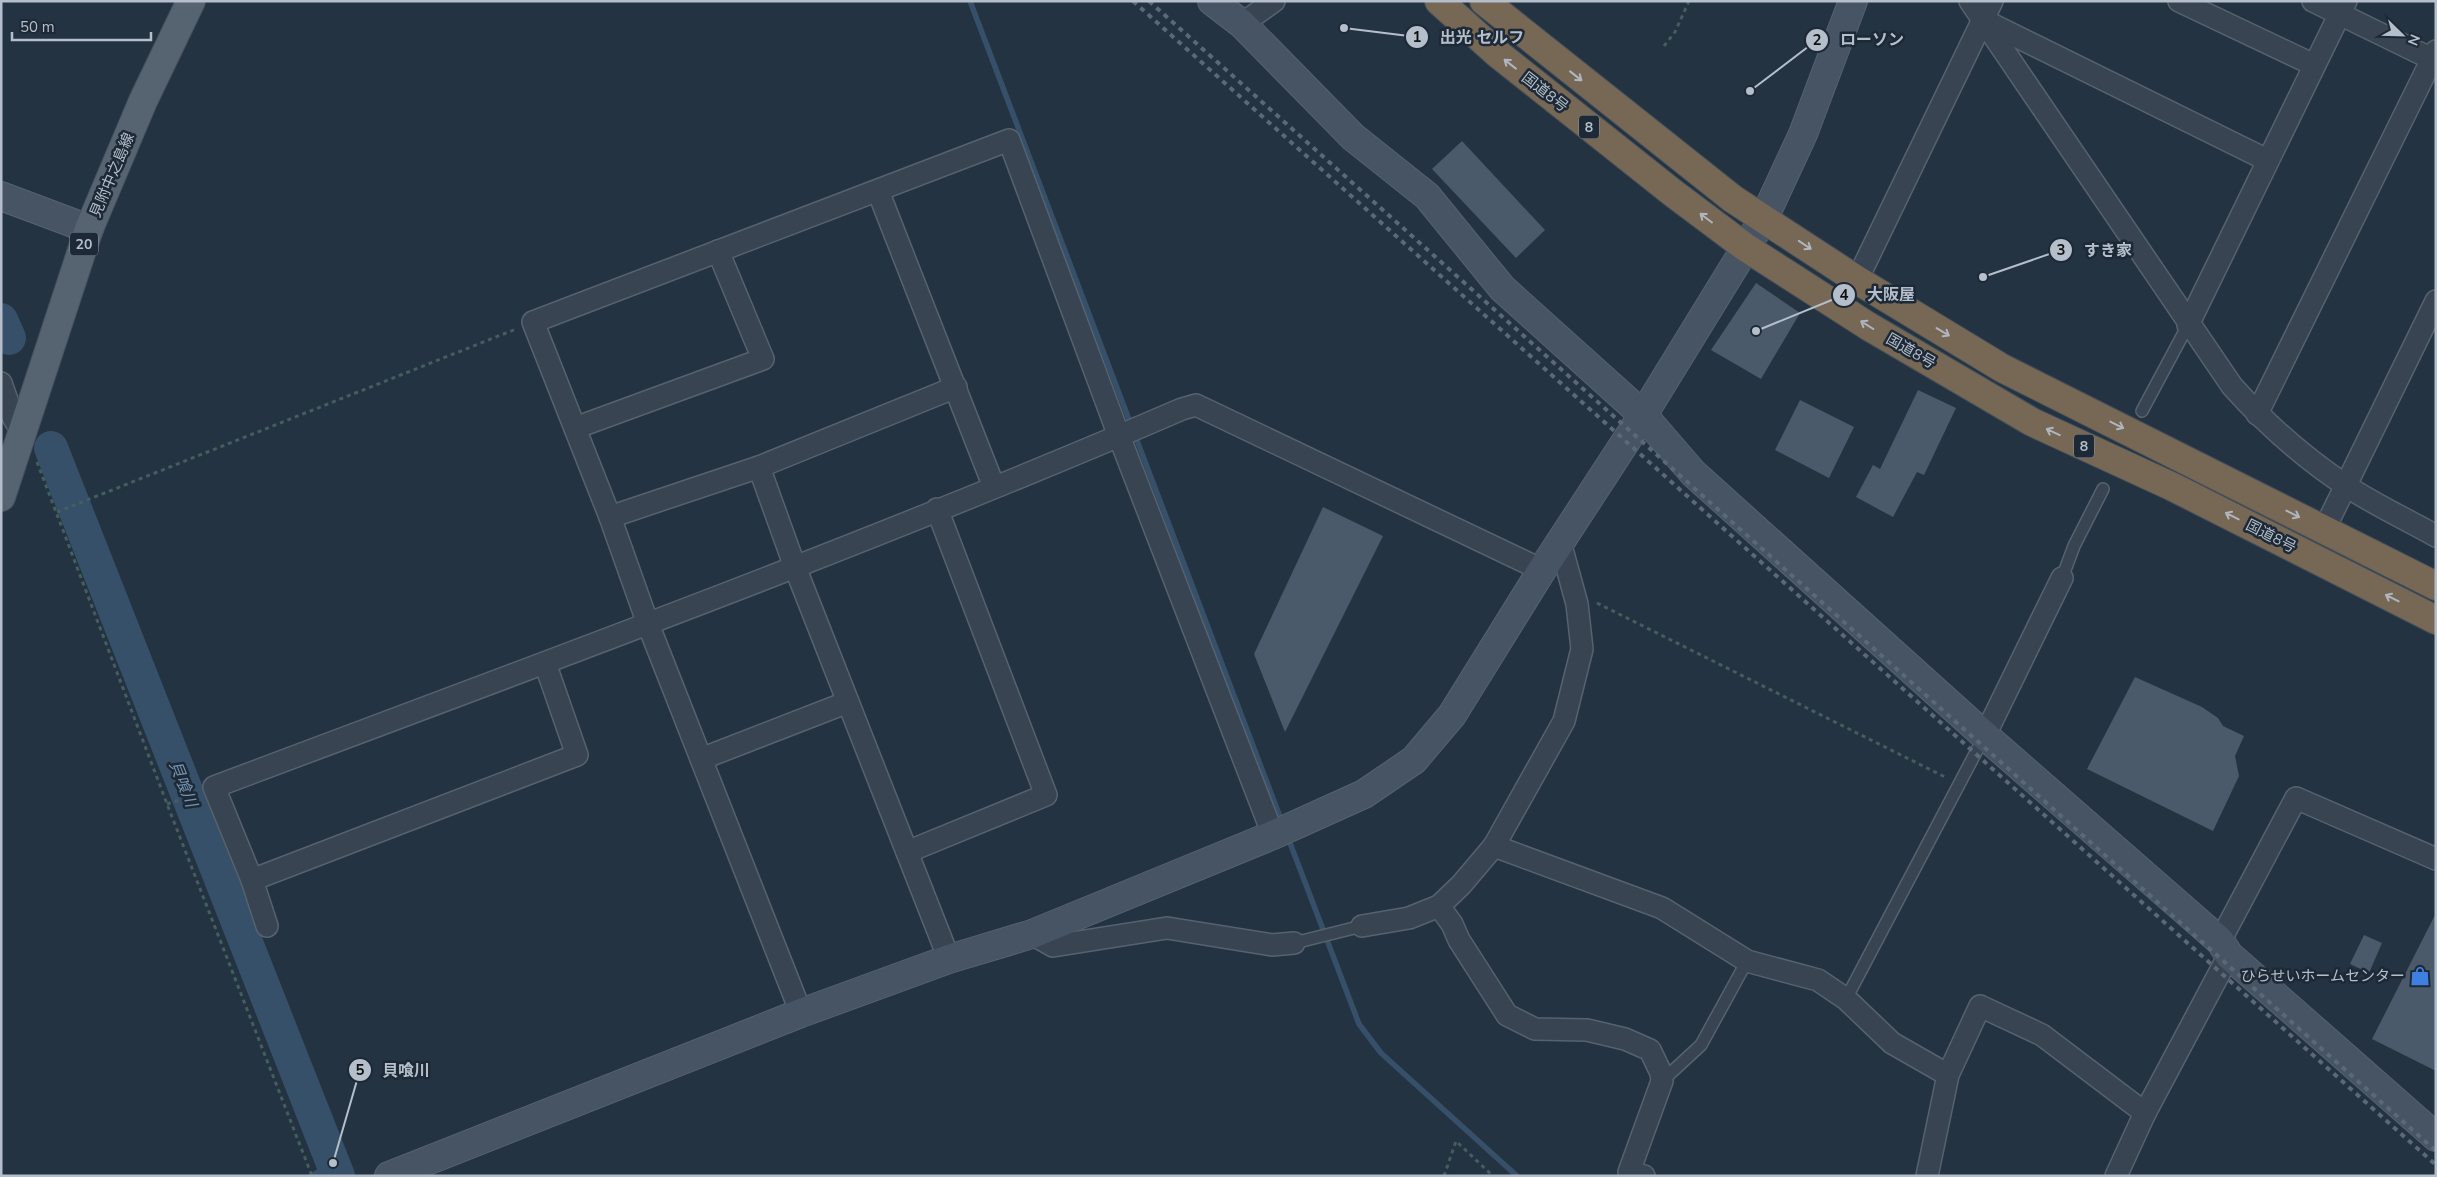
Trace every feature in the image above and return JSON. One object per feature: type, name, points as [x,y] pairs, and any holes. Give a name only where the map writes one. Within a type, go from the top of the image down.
[{"type":"highway","name":"国道8号","points":[[1439,1],[1498,54],[1745,248],[1868,326],[2032,422],[2174,487],[2436,620]]},
{"type":"highway","name":"国道8号","points":[[1484,1],[1733,199],[1858,280],[2002,368],[2324,530],[2433,578]]},
{"type":"main road","name":"見附中之島線","points":[[1,497],[89,229],[142,101],[191,1]]},
{"type":"street","points":[[1212,1],[1242,24],[1353,137],[1427,196],[1502,288],[1644,415],[1693,474],[1986,732],[2436,1137]]},
{"type":"street","points":[[1242,24],[1274,1]]},
{"type":"street","points":[[389,1176],[801,1013],[949,959],[1032,934],[1273,835],[1364,794],[1414,760],[1452,715],[1542,570],[1644,415],[1764,218],[1803,134],[1853,1]]},
{"type":"street","points":[[1970,1],[2188,325],[2232,386],[2257,414],[2313,462],[2346,486],[2436,536]]},
{"type":"street","points":[[1858,280],[1992,1]]},
{"type":"street","points":[[2179,1],[2314,65]]},
{"type":"street","points":[[2257,414],[2434,57],[2343,8],[2313,1]]},
{"type":"street","points":[[2188,325],[2267,160],[2343,8]]},
{"type":"street","points":[[1983,20],[2267,160]]},
{"type":"street","points":[[801,1013],[700,759],[648,624],[610,517],[533,322],[1009,140],[1119,436],[1273,835]]},
{"type":"street","points":[[878,191],[994,487]]},
{"type":"street","points":[[1,196],[89,229]]},
{"type":"street","points":[[575,428],[763,359],[718,251]]},
{"type":"street","points":[[2324,530],[2436,301]]},
{"type":"street","points":[[1,384],[13,416],[22,432]]},
{"type":"street","points":[[610,517],[759,467],[956,388]]},
{"type":"street","points":[[267,926],[252,880],[214,786],[795,568],[1182,409],[1196,405],[1542,570]]},
{"type":"street","points":[[759,467],[795,568],[949,959]]},
{"type":"street","points":[[907,852],[1046,795],[937,509]]},
{"type":"street","points":[[1362,926],[1409,918],[1439,906],[1461,885],[1494,846],[1564,721],[1582,649],[1574,592],[1560,542]]},
{"type":"street","points":[[1986,732],[2062,578]]},
{"type":"street","points":[[252,880],[577,756],[545,663]]},
{"type":"street","points":[[700,759],[848,702]]},
{"type":"street","points":[[2116,1176],[2296,798],[2436,859]]},
{"type":"street","points":[[1494,846],[1662,908],[1747,961],[1818,980],[1846,999],[1892,1044],[1948,1075]]},
{"type":"street","points":[[1439,906],[1452,924],[1459,940],[1507,1015],[1535,1029],[1587,1030],[1625,1039],[1650,1050],[1661,1073],[1662,1081],[1629,1172],[1644,1176]]},
{"type":"street","points":[[1032,934],[1053,946],[1167,928],[1272,945],[1304,941]]},
{"type":"street","points":[[1927,1176],[1948,1075],[1980,1006],[2042,1035],[2145,1113]]},
{"type":"lane","points":[[2142,411],[2188,325]]},
{"type":"lane","points":[[2062,578],[2074,546],[2103,489]]},
{"type":"lane","points":[[1846,999],[1986,732]]},
{"type":"lane","points":[[1304,941],[1362,926]]},
{"type":"lane","points":[[1662,1081],[1700,1045],[1747,961]]},
{"type":"path","points":[[1664,46],[1675,32],[1689,1]]},
{"type":"path","points":[[57,512],[533,322]]},
{"type":"path","points":[[22,432],[38,464],[57,512],[166,804],[312,1176]]},
{"type":"path","points":[[1574,592],[1959,783]]},
{"type":"path","points":[[166,804],[204,792]]},
{"type":"path","points":[[1444,1176],[1456,1141],[1493,1176]]},
{"type":"building","points":[[1462,141],[1545,230],[1516,258],[1432,169]]},
{"type":"building","points":[[1756,283],[1800,313],[1761,379],[1711,350]]},
{"type":"building","points":[[1918,390],[1956,408],[1924,475],[1917,472],[1893,517],[1856,497],[1873,465],[1880,469]]},
{"type":"building","points":[[1800,400],[1854,427],[1829,478],[1775,450]]},
{"type":"building","points":[[1323,507],[1383,536],[1285,732],[1254,654]]},
{"type":"building","points":[[2135,677],[2202,707],[2218,718],[2223,726],[2244,736],[2235,756],[2239,776],[2213,831],[2087,769]]},
{"type":"building","name":"ひらせいホームセンター","points":[[2436,913],[2436,1071],[2372,1039]]},
{"type":"building","points":[[2364,935],[2382,943],[2369,973],[2350,964]]},
{"type":"waterway","points":[[970,1],[1282,822]]},
{"type":"waterway","name":"貝喰川","points":[[1,320],[9,338]]},
{"type":"waterway","name":"貝喰川","points":[[51,448],[338,1176]]},
{"type":"waterway","points":[[1287,835],[1359,1024],[1381,1053],[1517,1176]]},
{"type":"waterway","points":[[311,1176],[333,1163]]},
{"type":"railway","points":[[1133,1],[2436,1165]]},
{"type":"railway","points":[[1149,1],[2436,1151]]},
{"type":"place","name":"出光 セルフ","points":[[1344,28]]},
{"type":"place","name":"ローソン","points":[[1750,91]]},
{"type":"place","name":"すき家","points":[[1983,277]]},
{"type":"place","name":"大阪屋","points":[[1756,331]]},
{"type":"place","name":"ひらせいホームセンター","points":[[2420,976]]},
{"type":"place","name":"貝喰川","points":[[333,1163]]}]
